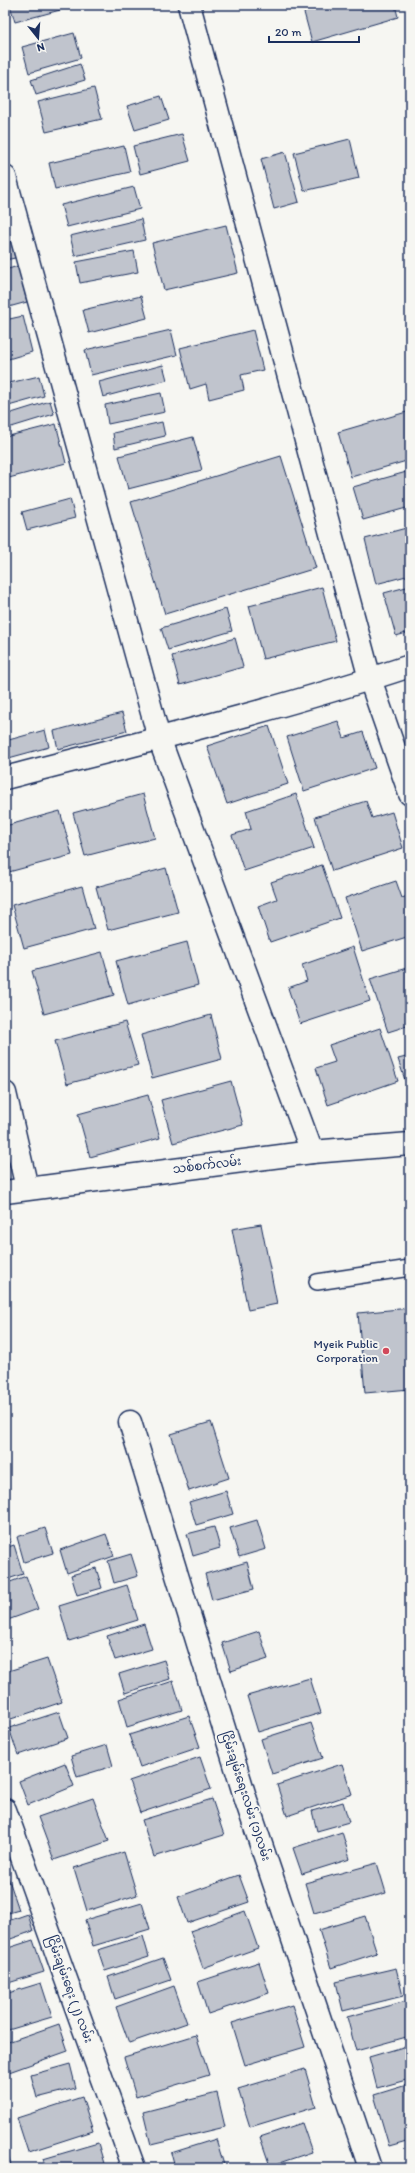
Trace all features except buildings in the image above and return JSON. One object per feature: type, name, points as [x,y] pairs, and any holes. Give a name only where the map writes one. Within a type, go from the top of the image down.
[{"type":"street","points":[[189,5],[370,679],[410,794]]},
{"type":"street","points":[[5,177],[160,738],[312,1152]]},
{"type":"street","points":[[5,778],[160,738],[370,679],[410,666]]},
{"type":"street","points":[[5,1093],[27,1188]]},
{"type":"street","name":"သစ်စက်လမ်း","points":[[5,1192],[312,1152],[410,1144]]},
{"type":"street","name":"ငြိမ်းချမ်းရေးလမ်း (၁)လမ်း","points":[[130,1422],[246,1800],[370,2168]]},
{"type":"street","name":"ငြိမ်းချမ်းရေး (၂) လမ်း","points":[[5,1810],[134,2168]]},
{"type":"lane","points":[[317,1282],[410,1268]]},
{"type":"place","name":"Myeik Public Corporation","points":[[386,1351]]}]
